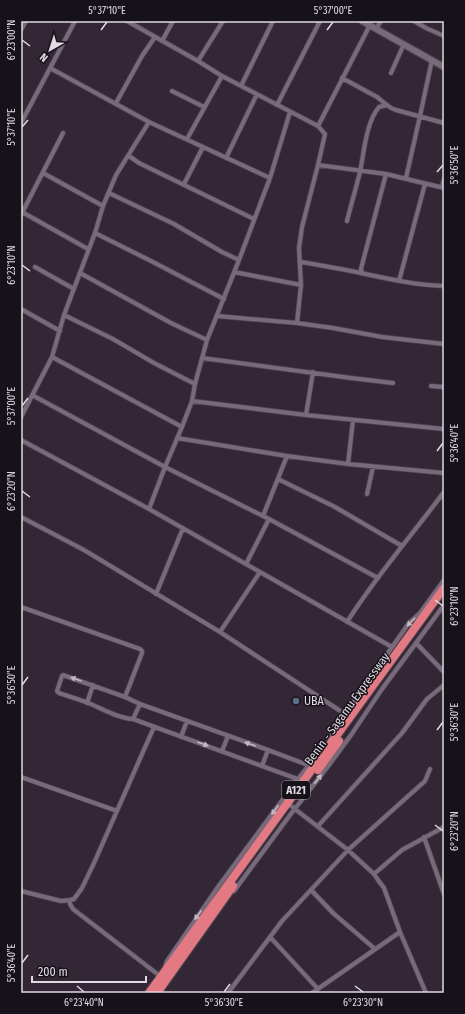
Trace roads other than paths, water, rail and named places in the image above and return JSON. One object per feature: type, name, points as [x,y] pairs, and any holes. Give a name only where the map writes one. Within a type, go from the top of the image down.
[{"type":"highway","name":"A121","points":[[149,993],[164,975],[311,766],[444,588]]},
{"type":"highway","name":"Benin - Sagamu Expressway","points":[[157,993],[164,975],[293,807],[443,601]]},
{"type":"street","points":[[21,30],[26,21]]},
{"type":"street","points":[[21,123],[75,21]]},
{"type":"street","points":[[127,21],[222,76],[318,126],[325,134],[302,227],[299,248],[301,285],[297,323]]},
{"type":"street","points":[[162,41],[173,21]]},
{"type":"street","points":[[198,61],[223,21]]},
{"type":"street","points":[[241,86],[273,21]]},
{"type":"street","points":[[277,105],[320,21]]},
{"type":"street","points":[[362,21],[444,67]]},
{"type":"street","points":[[376,29],[381,21]]},
{"type":"street","points":[[414,21],[444,36]]},
{"type":"street","points":[[318,126],[370,25]]},
{"type":"street","points":[[116,103],[142,56],[155,37]]},
{"type":"street","points":[[391,73],[404,44]]},
{"type":"street","points":[[406,178],[432,60]]},
{"type":"street","points":[[50,68],[149,122],[270,178]]},
{"type":"street","points":[[187,139],[222,76]]},
{"type":"street","points":[[342,78],[377,97],[391,108],[444,123]]},
{"type":"street","points":[[172,91],[204,107]]},
{"type":"street","points":[[226,158],[258,94]]},
{"type":"street","points":[[347,221],[372,117],[379,107],[387,105]]},
{"type":"street","points":[[149,509],[192,401],[207,340],[270,178],[290,112]]},
{"type":"street","points":[[21,417],[52,357],[64,315],[95,233],[103,206],[116,175],[149,122]]},
{"type":"street","points":[[63,133],[22,213],[88,249]]},
{"type":"street","points":[[184,184],[203,147]]},
{"type":"street","points":[[128,156],[139,163],[254,219]]},
{"type":"street","points":[[318,165],[386,174],[443,188],[444,179]]},
{"type":"street","points":[[43,173],[103,206]]},
{"type":"street","points":[[362,273],[362,265],[386,174]]},
{"type":"street","points":[[398,281],[425,184]]},
{"type":"street","points":[[109,193],[174,224],[222,252],[239,260]]},
{"type":"street","points":[[95,233],[224,299]]},
{"type":"street","points":[[300,262],[398,281],[430,286],[444,286]]},
{"type":"street","points":[[35,267],[74,289]]},
{"type":"street","points":[[234,272],[301,285]]},
{"type":"street","points":[[80,273],[171,323],[207,340]]},
{"type":"street","points":[[21,309],[60,332]]},
{"type":"street","points":[[64,315],[113,339],[154,363],[195,384]]},
{"type":"street","points":[[216,316],[297,323],[382,337],[444,344]]},
{"type":"street","points":[[52,357],[182,427]]},
{"type":"street","points":[[202,358],[394,383]]},
{"type":"street","points":[[306,415],[313,372]]},
{"type":"street","points":[[431,386],[444,387]]},
{"type":"street","points":[[32,395],[165,467],[269,519],[378,578]]},
{"type":"street","points":[[192,401],[306,415],[444,429]]},
{"type":"street","points":[[348,464],[353,420]]},
{"type":"street","points":[[177,438],[287,456],[348,464],[444,473]]},
{"type":"street","points":[[21,440],[149,509],[392,648]]},
{"type":"street","points":[[263,516],[287,456]]},
{"type":"street","points":[[367,494],[373,467]]},
{"type":"street","points":[[278,479],[335,507],[402,546]]},
{"type":"street","points":[[347,622],[360,601],[444,492]]},
{"type":"street","points":[[21,517],[84,550],[220,632],[345,714]]},
{"type":"street","points":[[246,564],[269,519]]},
{"type":"street","points":[[156,594],[182,528]]},
{"type":"street","points":[[220,632],[260,572]]},
{"type":"street","points":[[301,780],[58,693],[57,691],[62,676],[63,675],[93,685],[140,704],[311,766],[345,714],[409,623],[420,613],[444,580]]},
{"type":"street","points":[[426,993],[400,932],[384,888],[374,874],[348,850],[293,807],[329,765],[351,735],[382,689],[416,643],[443,601]]},
{"type":"street","points":[[21,607],[140,649],[142,653],[125,697]]},
{"type":"street","points":[[416,643],[444,672]]},
{"type":"street","points":[[87,703],[93,685]]},
{"type":"street","points":[[318,826],[402,733],[427,699],[444,685]]},
{"type":"street","points":[[133,720],[140,704]]},
{"type":"street","points":[[181,736],[187,721]]},
{"type":"street","points":[[21,891],[61,901],[70,900],[77,895],[82,888],[154,727]]},
{"type":"street","points":[[222,751],[228,736]]},
{"type":"street","points":[[262,766],[268,750]]},
{"type":"street","points":[[228,993],[282,921],[348,850],[424,781],[430,769]]},
{"type":"street","points":[[21,776],[117,811]]},
{"type":"street","points":[[374,874],[402,850],[444,827]]},
{"type":"street","points":[[424,837],[444,894]]},
{"type":"street","points":[[311,890],[333,913],[375,949]]},
{"type":"street","points":[[70,900],[70,904],[73,909],[164,975]]},
{"type":"street","points":[[312,993],[400,932]]},
{"type":"street","points":[[270,936],[318,989]]},
{"type":"place","name":"UBA","points":[[296,701]]}]
